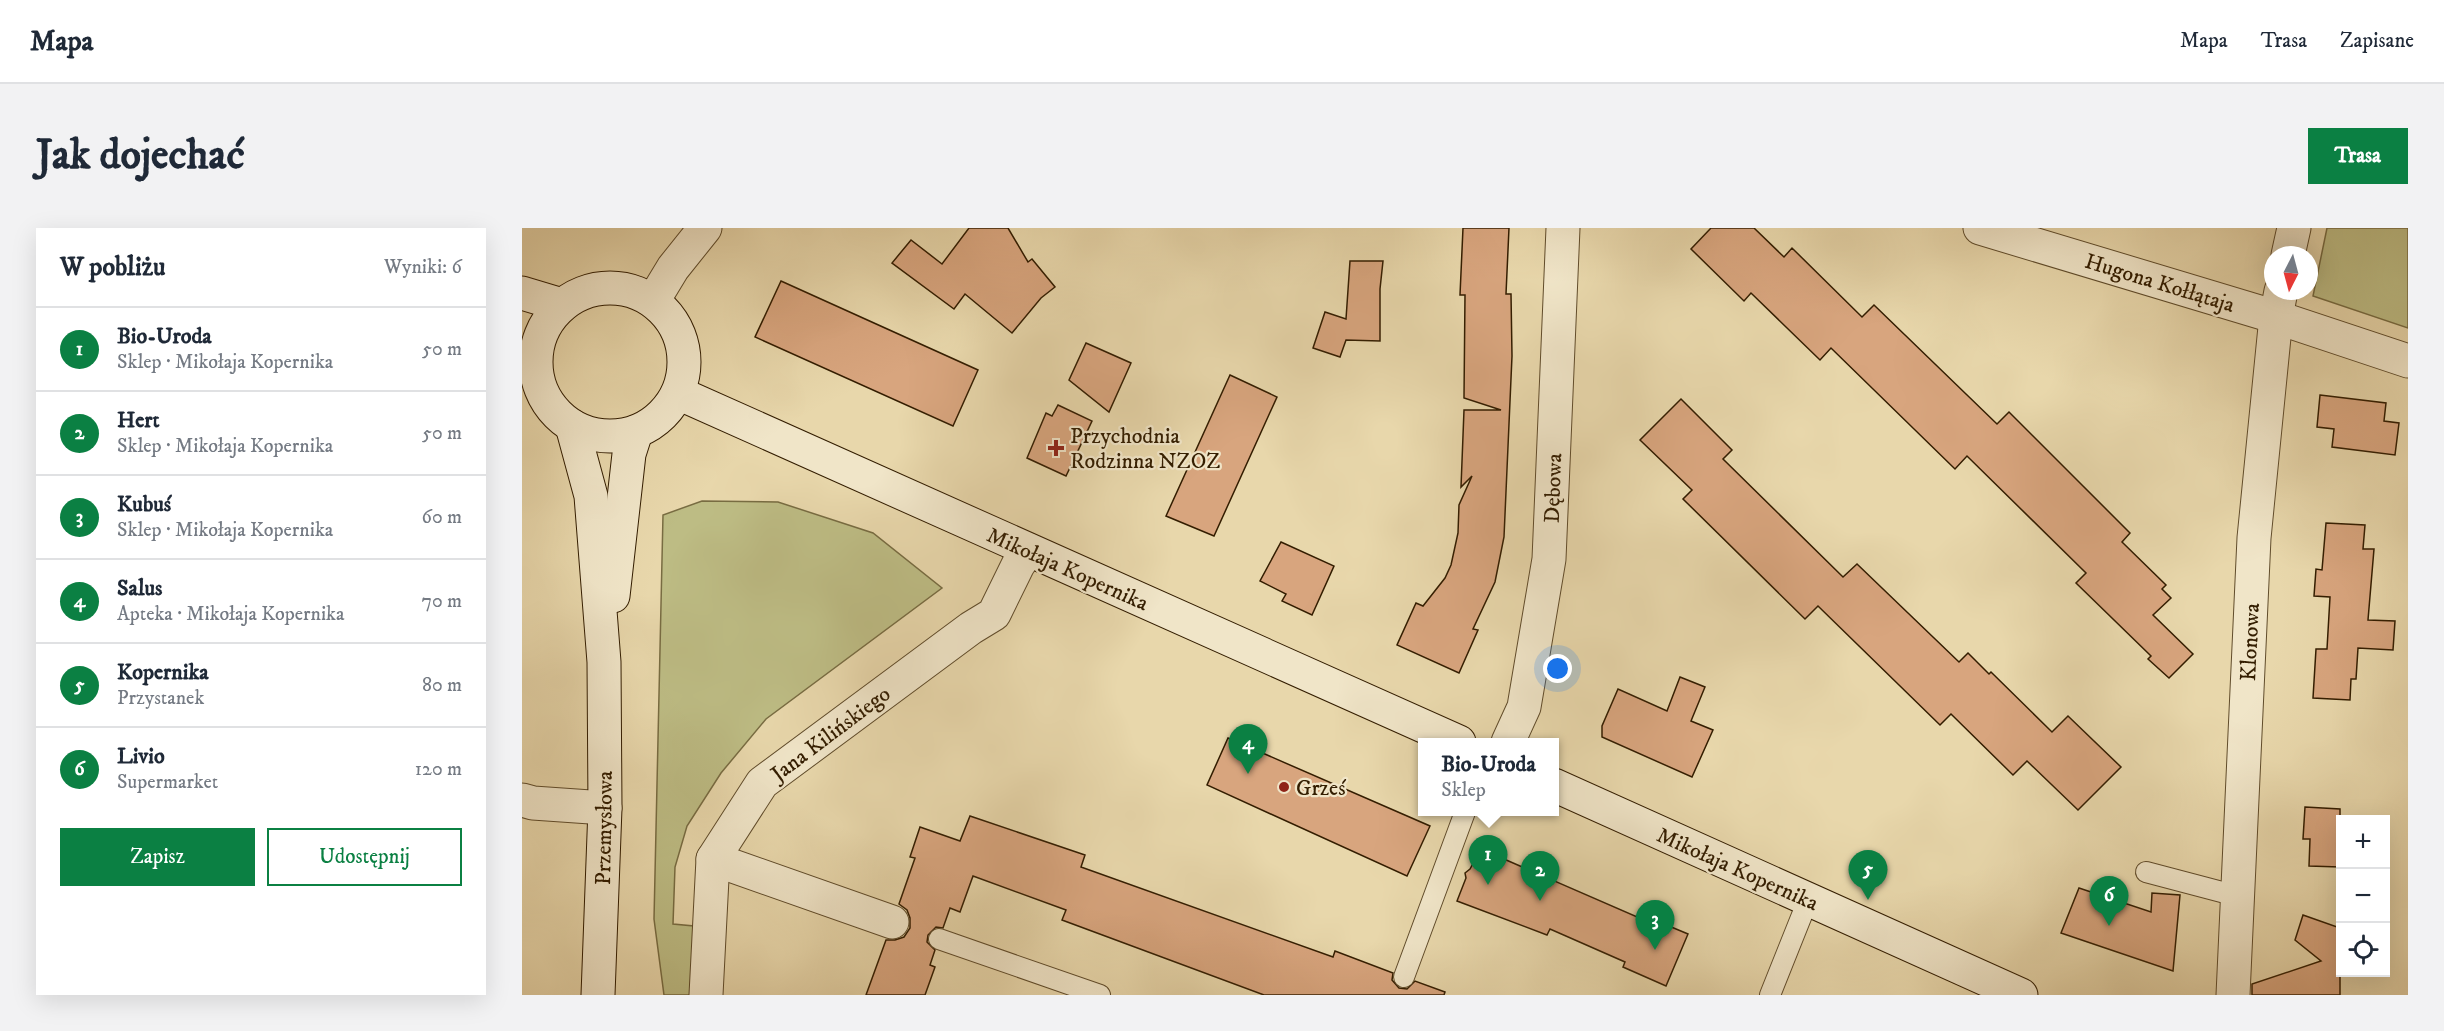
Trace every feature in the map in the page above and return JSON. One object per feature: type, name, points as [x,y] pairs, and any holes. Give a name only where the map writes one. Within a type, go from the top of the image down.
[{"type":"street","points":[[653,301],[672,268],[705,228]]},
{"type":"street","name":"Dębowa","points":[[1511,738],[1524,707],[1549,559],[1563,228]]},
{"type":"street","name":"Hugona Kołłątaja","points":[[1980,228],[2278,304],[2408,361]]},
{"type":"street","points":[[2290,246],[2294,228]]},
{"type":"street","points":[[607,288],[638,294],[653,301],[676,327],[682,343],[684,368],[678,393],[655,422],[636,432],[608,436],[572,426],[560,417],[542,392],[529,357],[551,317],[562,305],[590,290],[607,288]]},
{"type":"street","points":[[522,293],[562,305]]},
{"type":"street","name":"Klonowa","points":[[2233,995],[2254,538],[2278,304]]},
{"type":"street","name":"Mikołaja Kopernika","points":[[678,393],[1450,738]]},
{"type":"street","name":"Przemysłowa","points":[[572,426],[590,489],[604,662],[605,808],[598,995]]},
{"type":"street","name":"Przemysłowa","points":[[604,662],[630,454],[636,432]]},
{"type":"street","name":"Jana Kilińskiego","points":[[706,995],[713,859],[762,783],[971,628],[994,614],[1028,550]]},
{"type":"street","name":"Mikołaja Kopernika","points":[[1559,787],[2021,995]]},
{"type":"street","points":[[522,800],[532,803],[605,808]]},
{"type":"street","points":[[713,859],[892,922]]},
{"type":"lane","points":[[1404,977],[1464,816]]},
{"type":"lane","points":[[2146,872],[2237,896]]},
{"type":"lane","points":[[1770,995],[1808,900]]},
{"type":"lane","points":[[939,939],[1100,995]]},
{"type":"shaded area","points":[[2327,228],[2408,228],[2408,328],[2318,298],[2318,272]]},
{"type":"shaded area","points":[[702,501],[778,502],[873,533],[942,588],[766,719],[721,773],[687,826],[675,867],[673,924],[694,926],[690,995],[664,995],[654,919],[663,515]]},
{"type":"building","points":[[969,228],[1008,228],[1028,262],[1032,259],[1055,287],[1041,298],[1012,333],[965,294],[954,309],[892,263],[911,240],[942,264]]},
{"type":"building","points":[[1463,228],[1509,228],[1506,294],[1511,294],[1512,356],[1504,537],[1495,582],[1473,629],[1478,630],[1459,673],[1397,645],[1416,603],[1423,606],[1445,578],[1451,565],[1458,533],[1459,505],[1472,476],[1461,487],[1464,410],[1501,410],[1464,398],[1465,295],[1460,295]]},
{"type":"building","points":[[1711,228],[1754,228],[1784,257],[1792,248],[1862,317],[1874,305],[1997,424],[2009,412],[2130,533],[2122,542],[2166,585],[2162,589],[2171,598],[2153,615],[2193,654],[2169,678],[2148,659],[2151,656],[2076,583],[2086,573],[1967,456],[1955,469],[1831,348],[1820,360],[1751,293],[1744,301],[1691,249]]},
{"type":"building","points":[[1350,261],[1383,261],[1380,289],[1380,341],[1346,340],[1340,357],[1313,348],[1325,312],[1346,319]]},
{"type":"building","points":[[781,281],[978,370],[953,426],[755,337]]},
{"type":"building","points":[[1086,343],[1131,363],[1109,412],[1069,380]]},
{"type":"building","points":[[1230,375],[1277,397],[1214,536],[1166,516]]},
{"type":"building","points":[[2320,395],[2386,403],[2384,421],[2399,423],[2395,455],[2332,447],[2334,429],[2317,427]]},
{"type":"building","points":[[1681,399],[1732,450],[1723,459],[1843,577],[1857,564],[1959,662],[1968,653],[1989,674],[1991,672],[2052,732],[2068,716],[2121,767],[2078,810],[2027,761],[2013,775],[1951,714],[1940,725],[1818,606],[1805,619],[1683,499],[1692,490],[1640,440]]},
{"type":"building","points":[[1058,405],[1092,421],[1066,476],[1027,458],[1046,413],[1052,416]]},
{"type":"building","points":[[2326,523],[2365,525],[2363,549],[2374,549],[2368,620],[2395,621],[2393,650],[2358,648],[2356,679],[2351,679],[2350,700],[2313,698],[2316,649],[2327,649],[2330,597],[2314,596],[2316,569],[2322,570]]},
{"type":"building","points":[[1281,542],[1334,566],[1312,615],[1282,601],[1286,594],[1260,581]]},
{"type":"building","points":[[1680,677],[1705,687],[1691,721],[1713,730],[1692,777],[1602,737],[1602,726],[1618,689],[1667,711]]},
{"type":"building","points":[[1228,738],[1430,826],[1407,876],[1207,785]]},
{"type":"building","points":[[2305,807],[2340,809],[2340,815],[2336,815],[2336,867],[2309,866],[2310,839],[2303,839]]},
{"type":"building","points":[[970,816],[1085,855],[1081,867],[1333,957],[1335,951],[1393,973],[1392,980],[1399,988],[1407,989],[1415,981],[1445,992],[1444,995],[1264,995],[1062,920],[1066,910],[973,876],[960,912],[950,908],[943,928],[936,927],[928,935],[927,942],[935,950],[930,965],[935,967],[925,995],[866,995],[886,940],[904,937],[910,928],[907,910],[899,904],[915,858],[910,857],[920,827],[960,841]]},
{"type":"building","points":[[1481,849],[1644,920],[1645,916],[1688,934],[1666,986],[1623,967],[1625,962],[1550,929],[1547,935],[1457,901],[1466,878],[1465,873],[1470,869]]},
{"type":"building","points":[[2079,888],[2151,912],[2152,893],[2180,895],[2173,971],[2061,933]]},
{"type":"building","points":[[2303,915],[2336,927],[2336,977],[2340,977],[2340,995],[2252,995],[2252,984],[2321,961],[2295,940]]},
{"type":"place","name":"Przychodnia Rodzinna NZOZ","points":[[1056,448]]},
{"type":"place","name":"Salus","points":[[1248,774]]},
{"type":"place","name":"Grześ","points":[[1284,787]]},
{"type":"place","name":"Bio-Uroda","points":[[1488,885]]},
{"type":"place","name":"Kopernika","points":[[1868,900]]},
{"type":"place","name":"Hert","points":[[1540,901]]},
{"type":"place","name":"Livio","points":[[2109,926]]},
{"type":"place","name":"Kubuś","points":[[1655,950]]}]
